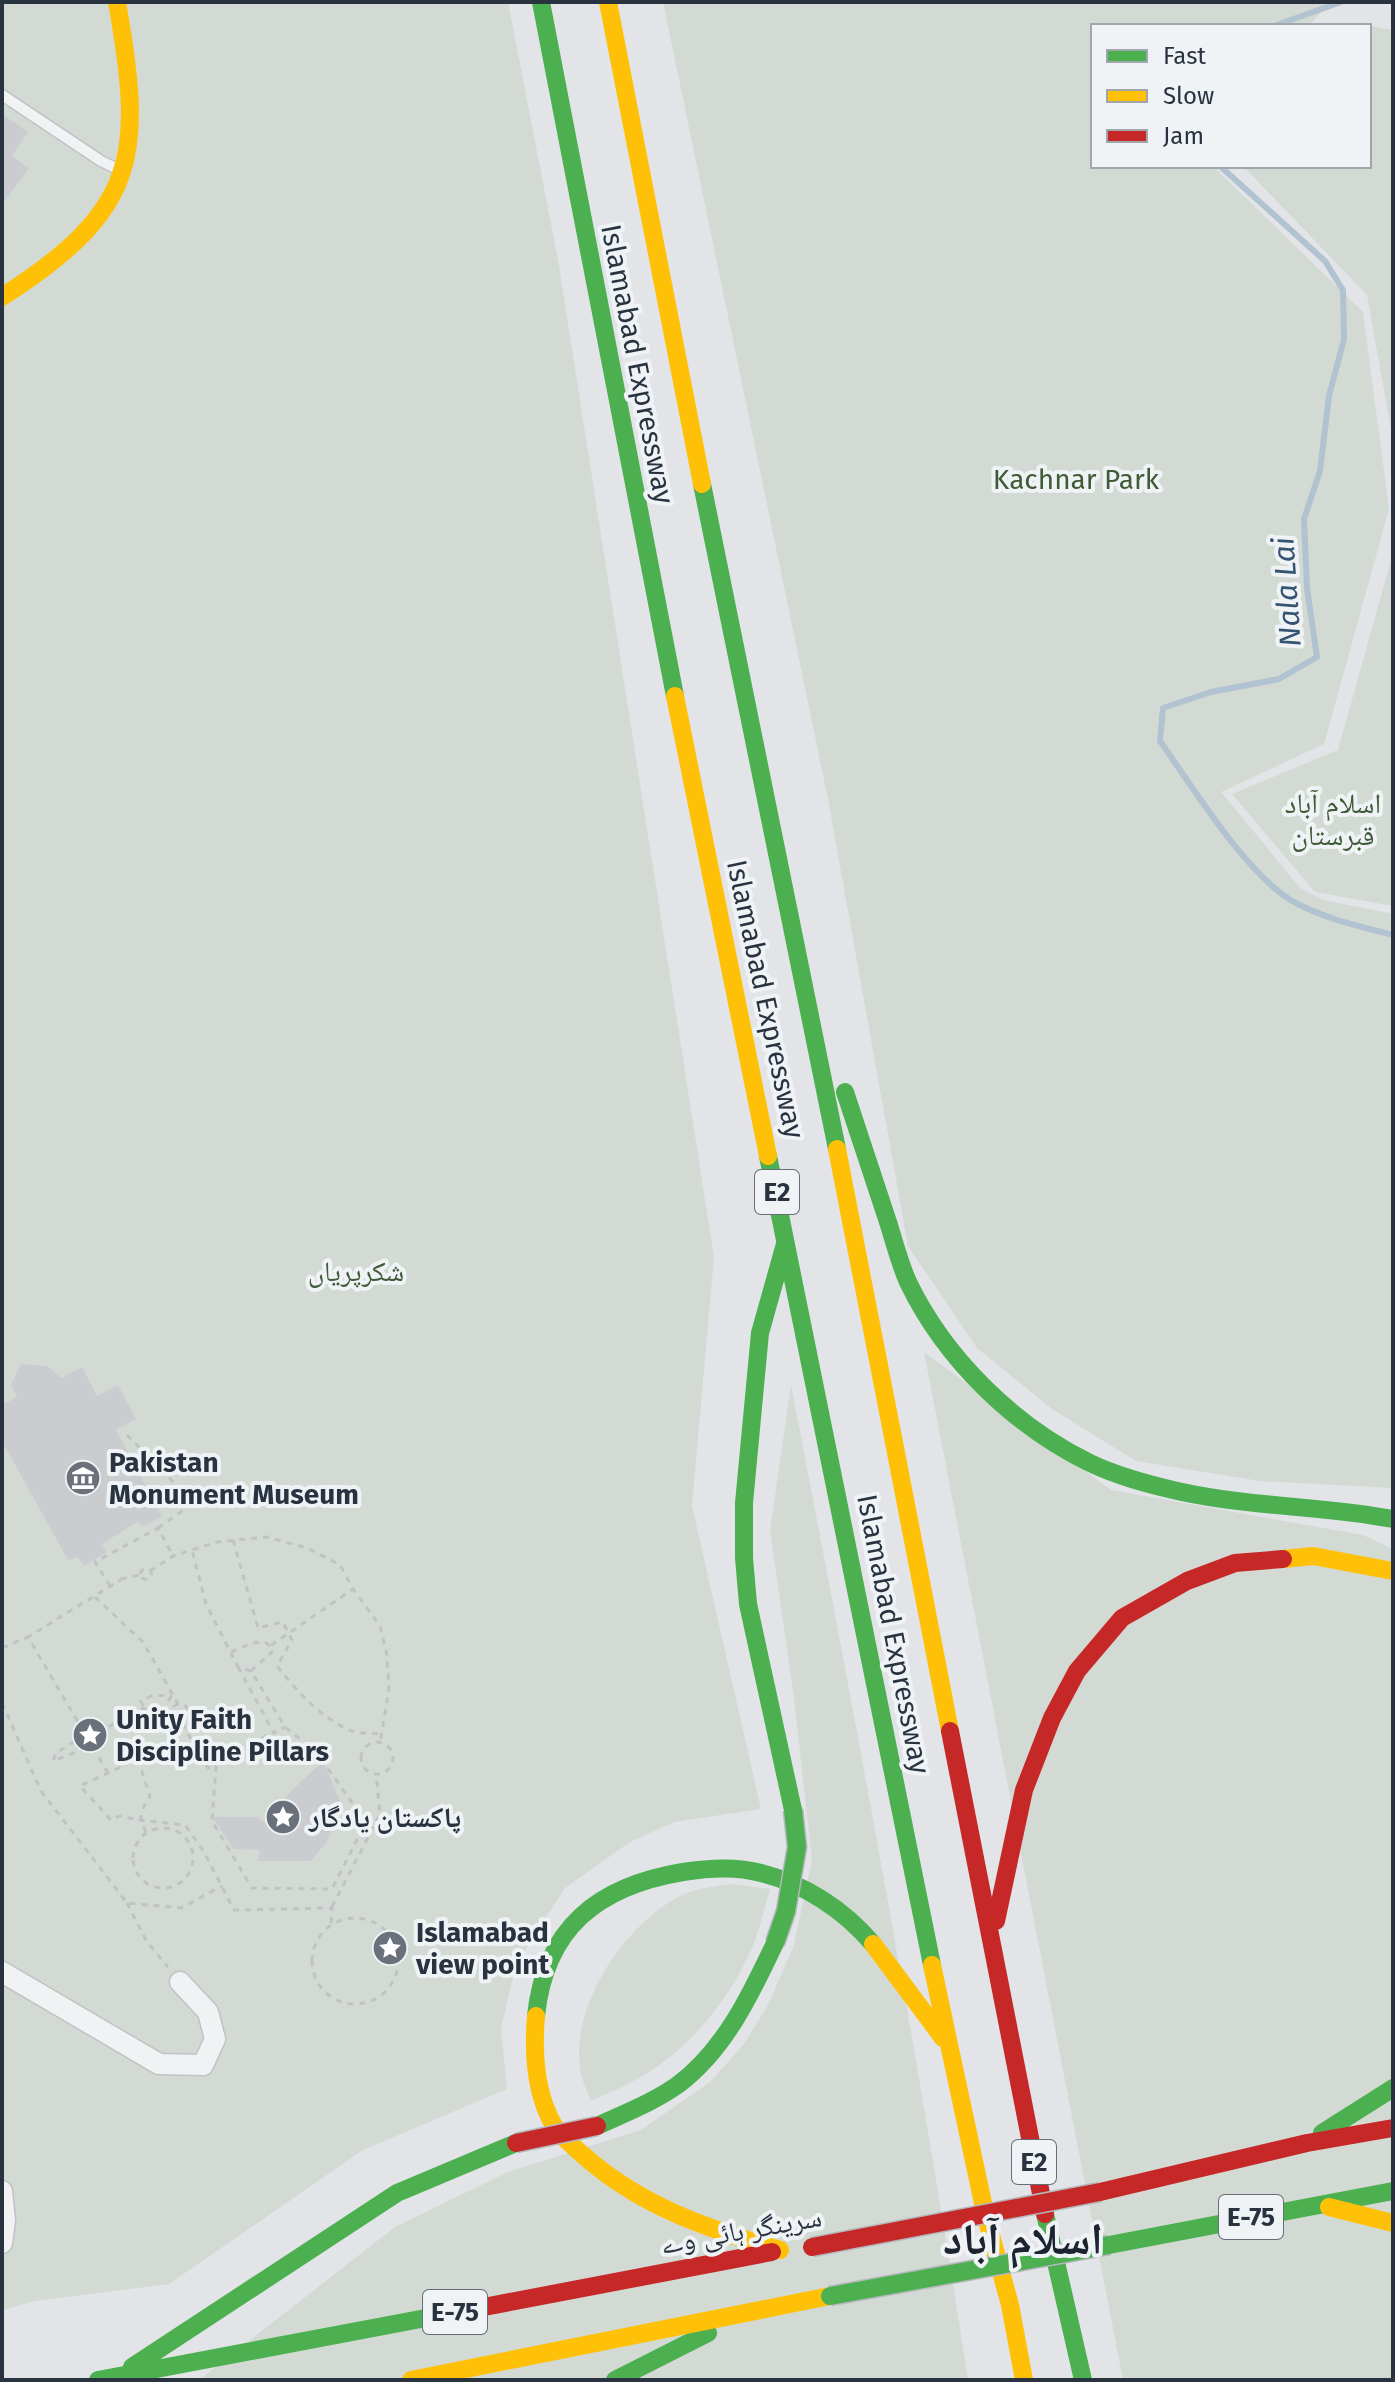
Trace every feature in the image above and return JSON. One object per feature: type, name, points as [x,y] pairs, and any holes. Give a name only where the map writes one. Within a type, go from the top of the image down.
[{"type":"main road","points":[[2,297],[62,256],[101,215],[124,172],[130,87],[117,2]]},
{"type":"main road","name":"Islamabad Expressway","points":[[541,2],[644,541],[948,2046],[986,2217],[1010,2305],[1018,2347],[1017,2374]]},
{"type":"main road","name":"Islamabad Expressway","points":[[608,2],[666,306],[797,946],[1039,2187],[1083,2380]]},
{"type":"main road","points":[[797,946],[908,1281],[950,1350],[978,1379],[1054,1442],[1117,1475],[1222,1500],[1317,1507],[1393,1519]]},
{"type":"main road","points":[[107,2378],[397,2193],[488,2153],[516,2143],[597,2126],[661,2096],[710,2057],[749,2001],[786,1911],[797,1847],[793,1810],[748,1604],[744,1558],[744,1503],[760,1333],[786,1239]]},
{"type":"main road","points":[[992,1942],[1024,1790],[1052,1718],[1077,1671],[1122,1618],[1187,1581],[1235,1563],[1313,1556],[1393,1571]]},
{"type":"main road","points":[[780,2250],[717,2233],[671,2215],[615,2184],[559,2133],[542,2096],[534,2061],[535,2008],[552,1953],[587,1909],[625,1888],[682,1871],[719,1868],[759,1872],[817,1896],[864,1932],[948,2046]]},
{"type":"main road","points":[[1307,2143],[1393,2088]]},
{"type":"main road","name":"سرینگر ہائی وے","points":[[107,2378],[1100,2192],[1307,2143],[1393,2128]]},
{"type":"main road","name":"E-75","points":[[411,2380],[764,2307],[1393,2191]]},
{"type":"main road","points":[[1317,2204],[1393,2223]]},
{"type":"main road","points":[[615,2380],[764,2307]]},
{"type":"street","points":[[2,1972],[159,2064],[203,2065],[215,2039],[208,2012],[180,1982]]},
{"type":"street","points":[[2,2191],[5,2221],[2,2243]]},
{"type":"lane","points":[[2,95],[101,161],[124,172]]},
{"type":"path","points":[[111,1587],[95,1562],[181,1512],[178,1487],[127,1435]]},
{"type":"path","points":[[158,1528],[173,1556]]},
{"type":"path","points":[[140,1575],[148,1579],[150,1571],[173,1556],[192,1550],[233,1540],[267,1537],[307,1548],[340,1565],[380,1626],[387,1655],[389,1689],[380,1743]]},
{"type":"path","points":[[233,1540],[258,1628],[283,1622],[292,1640],[277,1666],[304,1699],[351,1731],[380,1734]]},
{"type":"path","points":[[192,1550],[206,1604],[273,1732]]},
{"type":"path","points":[[2,1648],[28,1637],[121,1579],[140,1575],[144,1569],[150,1571]]},
{"type":"path","points":[[270,1646],[353,1589]]},
{"type":"path","points":[[95,1597],[143,1642],[172,1695],[178,1704],[185,1705],[219,1757]]},
{"type":"path","points":[[28,1637],[108,1773]]},
{"type":"path","points":[[231,1652],[252,1643],[265,1642],[270,1646],[272,1652],[251,1671]]},
{"type":"path","points":[[238,1667],[251,1671],[285,1727],[316,1752],[366,1822],[332,1889],[252,1888],[212,1821],[219,1757],[231,1747],[235,1754],[254,1754],[257,1741],[285,1727]]},
{"type":"path","points":[[143,1706],[141,1701],[151,1696],[172,1695]]},
{"type":"path","points":[[92,1746],[53,1761],[56,1753],[143,1708],[151,1714],[162,1712],[172,1695]]},
{"type":"path","points":[[257,1705],[269,1700]]},
{"type":"path","points":[[2,1703],[41,1791],[127,1903],[147,1942],[180,1982]]},
{"type":"path","points":[[178,1704],[174,1706],[175,1712],[208,1768],[216,1767]]},
{"type":"path","points":[[380,1743],[389,1748],[393,1758],[386,1771],[376,1774],[366,1771],[361,1756],[366,1747],[380,1743]]},
{"type":"path","points":[[146,1832],[140,1820],[150,1797],[138,1759],[80,1786],[111,1820],[119,1816],[140,1820],[185,1825],[204,1852],[234,1910],[332,1908]]},
{"type":"path","points":[[331,1926],[352,1918],[365,1919],[379,1924],[389,1934],[399,1961],[397,1975],[390,1988],[379,1997],[366,2003],[338,2001],[326,1993],[313,1969],[317,1941],[331,1926],[332,1908],[380,1814],[376,1774]]},
{"type":"path","points":[[170,1828],[186,1839],[193,1857],[188,1875],[181,1882],[163,1888],[153,1886],[137,1874],[132,1854],[146,1832],[170,1828]]},
{"type":"path","points":[[127,1903],[181,1908],[222,1886]]},
{"type":"green space","name":"شکرپریاں","points":[[2,2],[508,2],[558,260],[714,1257],[692,1506],[761,1809],[674,1822],[630,1842],[565,1888],[516,1964],[501,2029],[507,2089],[363,2150],[169,2284],[35,2301],[2,2310]]},
{"type":"green space","name":"Kachnar Park","points":[[663,2],[1330,2],[1311,24],[1091,24],[1091,168],[1215,168],[1363,312],[1389,509],[1324,744],[1221,792],[1301,889],[1324,900],[1393,914],[1393,1488],[1260,1481],[1136,1461],[1052,1409],[977,1348],[908,1246],[828,799]]},
{"type":"green space","points":[[1371,26],[1393,30],[1393,441],[1367,295],[1245,168],[1371,168]]},
{"type":"green space","name":"اسلام آباد قبرستان","points":[[1393,553],[1393,906],[1315,892],[1232,794],[1338,750]]},
{"type":"green space","points":[[924,1352],[1111,1490],[1363,1535],[1393,1549],[1393,2380],[1123,2380]]},
{"type":"green space","points":[[791,1385],[884,1882],[968,2380],[199,2380],[395,2227],[508,2172],[641,2130],[710,2082],[744,2044],[769,2003],[794,1945],[812,1860],[794,1698],[770,1531]]},
{"type":"green space","points":[[732,1884],[770,1889],[752,1948],[725,1996],[702,2026],[662,2063],[636,2080],[591,2101],[582,2078],[579,2052],[582,2025],[604,1971],[621,1947],[662,1907],[689,1892]]},
{"type":"building","points":[[2,114],[28,132],[12,156],[29,168],[2,205]]},
{"type":"building","name":"Pakistan Monument Museum","points":[[21,1364],[47,1366],[61,1378],[82,1367],[97,1396],[118,1385],[136,1419],[116,1430],[162,1516],[143,1526],[137,1522],[102,1544],[107,1552],[84,1566],[78,1557],[68,1560],[2,1441],[2,1405],[17,1397],[11,1385]]},
{"type":"building","points":[[323,1761],[343,1808],[326,1843],[311,1861],[258,1861],[260,1850],[234,1849],[212,1817],[258,1817],[267,1825],[288,1794]]},
{"type":"waterway","name":"Nala Lai","points":[[1280,24],[1341,2]]},
{"type":"waterway","name":"Nala Lai","points":[[1222,168],[1325,261],[1343,290],[1344,339],[1329,396],[1320,471],[1304,519],[1307,588],[1317,657],[1279,679],[1211,692],[1163,708],[1160,741],[1221,829],[1276,889],[1318,913],[1393,935]]},
{"type":"traffic: fast","points":[[541,2],[675,696]]},
{"type":"traffic: fast","points":[[702,484],[837,1149]]},
{"type":"traffic: fast","points":[[845,1092],[908,1282],[941,1338],[984,1388],[1009,1410],[1062,1448],[1101,1468],[1135,1480],[1208,1497],[1393,1519]]},
{"type":"traffic: fast","points":[[768,1156],[932,1965]]},
{"type":"traffic: fast","points":[[785,1244],[760,1333],[744,1503],[744,1558],[748,1604],[793,1810]]},
{"type":"traffic: fast","points":[[775,1943],[786,1911],[797,1847],[793,1810]]},
{"type":"traffic: fast","points":[[536,2016],[541,1985],[551,1958],[564,1935],[581,1916],[625,1888],[683,1872],[712,1869],[751,1871],[793,1884],[836,1909],[873,1944]]},
{"type":"traffic: fast","points":[[597,2126],[660,2096],[695,2070],[735,2020],[775,1943]]},
{"type":"traffic: fast","points":[[1322,2133],[1393,2088]]},
{"type":"traffic: fast","points":[[132,2367],[397,2193],[516,2143]]},
{"type":"traffic: fast","points":[[1109,2245],[1393,2191]]},
{"type":"traffic: fast","points":[[1045,2214],[1083,2380]]},
{"type":"traffic: fast","points":[[830,2296],[1109,2245]]},
{"type":"traffic: fast","points":[[98,2380],[463,2311]]},
{"type":"traffic: fast","points":[[615,2380],[708,2333]]},
{"type":"traffic: slow","points":[[2,297],[82,235],[106,206],[121,174],[129,140],[130,101],[117,2]]},
{"type":"traffic: slow","points":[[608,2],[702,484]]},
{"type":"traffic: slow","points":[[675,696],[768,1156]]},
{"type":"traffic: slow","points":[[837,1149],[950,1731]]},
{"type":"traffic: slow","points":[[1283,1559],[1313,1556],[1393,1571]]},
{"type":"traffic: slow","points":[[873,1944],[943,2038]]},
{"type":"traffic: slow","points":[[932,1965],[986,2217],[1010,2305],[1024,2380]]},
{"type":"traffic: slow","points":[[536,2016],[535,2058],[542,2099],[553,2124],[567,2141],[605,2173],[651,2202],[701,2224],[780,2250]]},
{"type":"traffic: slow","points":[[1329,2207],[1393,2223]]},
{"type":"traffic: slow","points":[[411,2380],[830,2296]]},
{"type":"traffic: jam","points":[[996,1921],[1024,1790],[1052,1718],[1077,1671],[1122,1618],[1187,1581],[1235,1563],[1283,1559]]},
{"type":"traffic: jam","points":[[950,1731],[1045,2214]]},
{"type":"traffic: jam","points":[[516,2143],[597,2126]]},
{"type":"traffic: jam","points":[[1100,2192],[1307,2143],[1393,2128]]},
{"type":"traffic: jam","points":[[812,2247],[1100,2192]]},
{"type":"traffic: jam","points":[[463,2311],[772,2252]]},
{"type":"place","name":"Pakistan Monument Museum","points":[[83,1478]]},
{"type":"place","name":"Unity Faith Discipline Pillars","points":[[90,1735]]},
{"type":"place","name":"پاکستان یادگار","points":[[283,1817]]},
{"type":"place","name":"Islamabad view point","points":[[390,1948]]},
{"type":"district","name":"اسلام آباد","points":[[1023,2239]]}]
